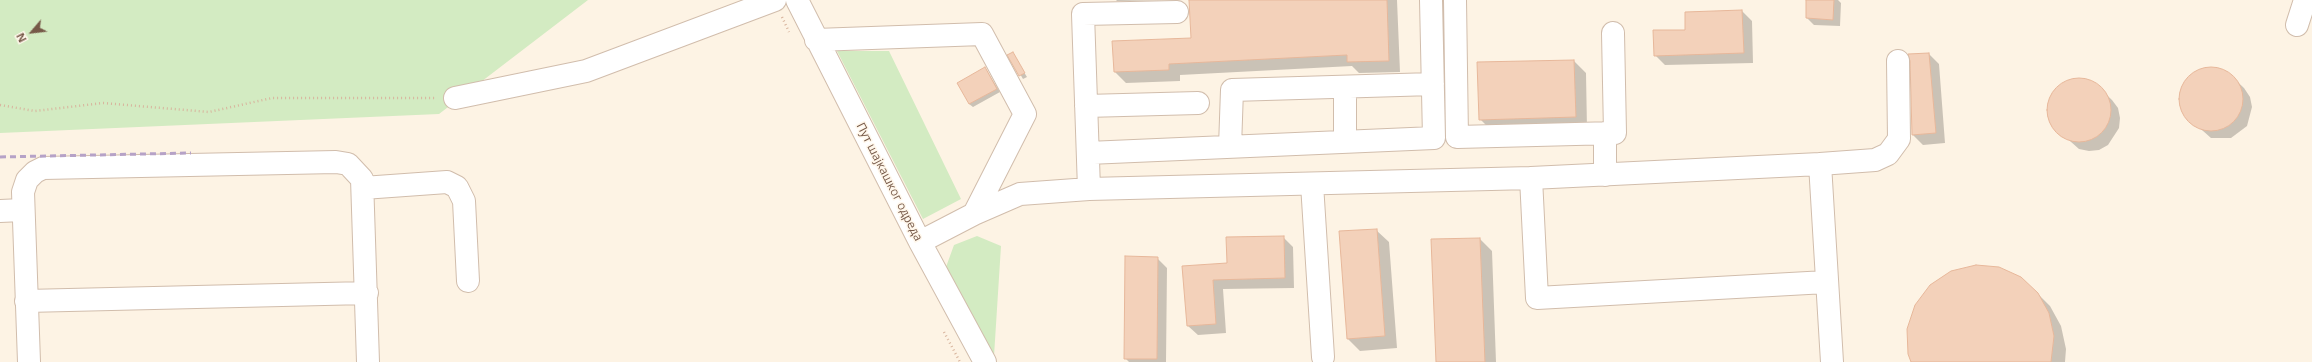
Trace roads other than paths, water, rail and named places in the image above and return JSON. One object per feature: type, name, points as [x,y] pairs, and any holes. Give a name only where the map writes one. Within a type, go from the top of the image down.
[{"type":"street","points":[[456,98],[586,71],[775,0]]},
{"type":"street","name":"Пут шајкашког одреда","points":[[797,0],[920,242],[985,362]]},
{"type":"street","points":[[1088,152],[1434,138],[1430,0]]},
{"type":"street","points":[[1455,0],[1457,137],[1614,133],[1613,33]]},
{"type":"street","points":[[2297,25],[2305,0]]},
{"type":"street","points":[[1089,189],[1083,14],[1177,12]]},
{"type":"street","points":[[816,40],[982,34],[1025,114],[974,214]]},
{"type":"street","points":[[920,242],[974,214],[1020,194],[1089,189],[1531,178],[1875,160],[1888,154],[1899,139],[1898,61]]},
{"type":"street","points":[[1230,147],[1232,90],[1433,84]]},
{"type":"street","points":[[1345,87],[1345,142]]},
{"type":"street","points":[[1086,106],[1198,103]]},
{"type":"street","points":[[1604,133],[1605,175]]},
{"type":"street","points":[[29,362],[22,210],[23,192],[27,180],[44,168],[336,162],[348,164],[356,170],[362,180],[367,294],[368,362]]},
{"type":"street","points":[[1820,164],[1832,362]]},
{"type":"street","points":[[1531,178],[1537,298],[1826,282]]},
{"type":"street","points":[[363,188],[447,182],[457,187],[464,201],[468,281]]},
{"type":"street","points":[[1312,184],[1323,357]]},
{"type":"street","points":[[0,211],[22,210]]},
{"type":"street","points":[[26,301],[367,294]]},
{"type":"railway","points":[[0,157],[191,153]]}]
